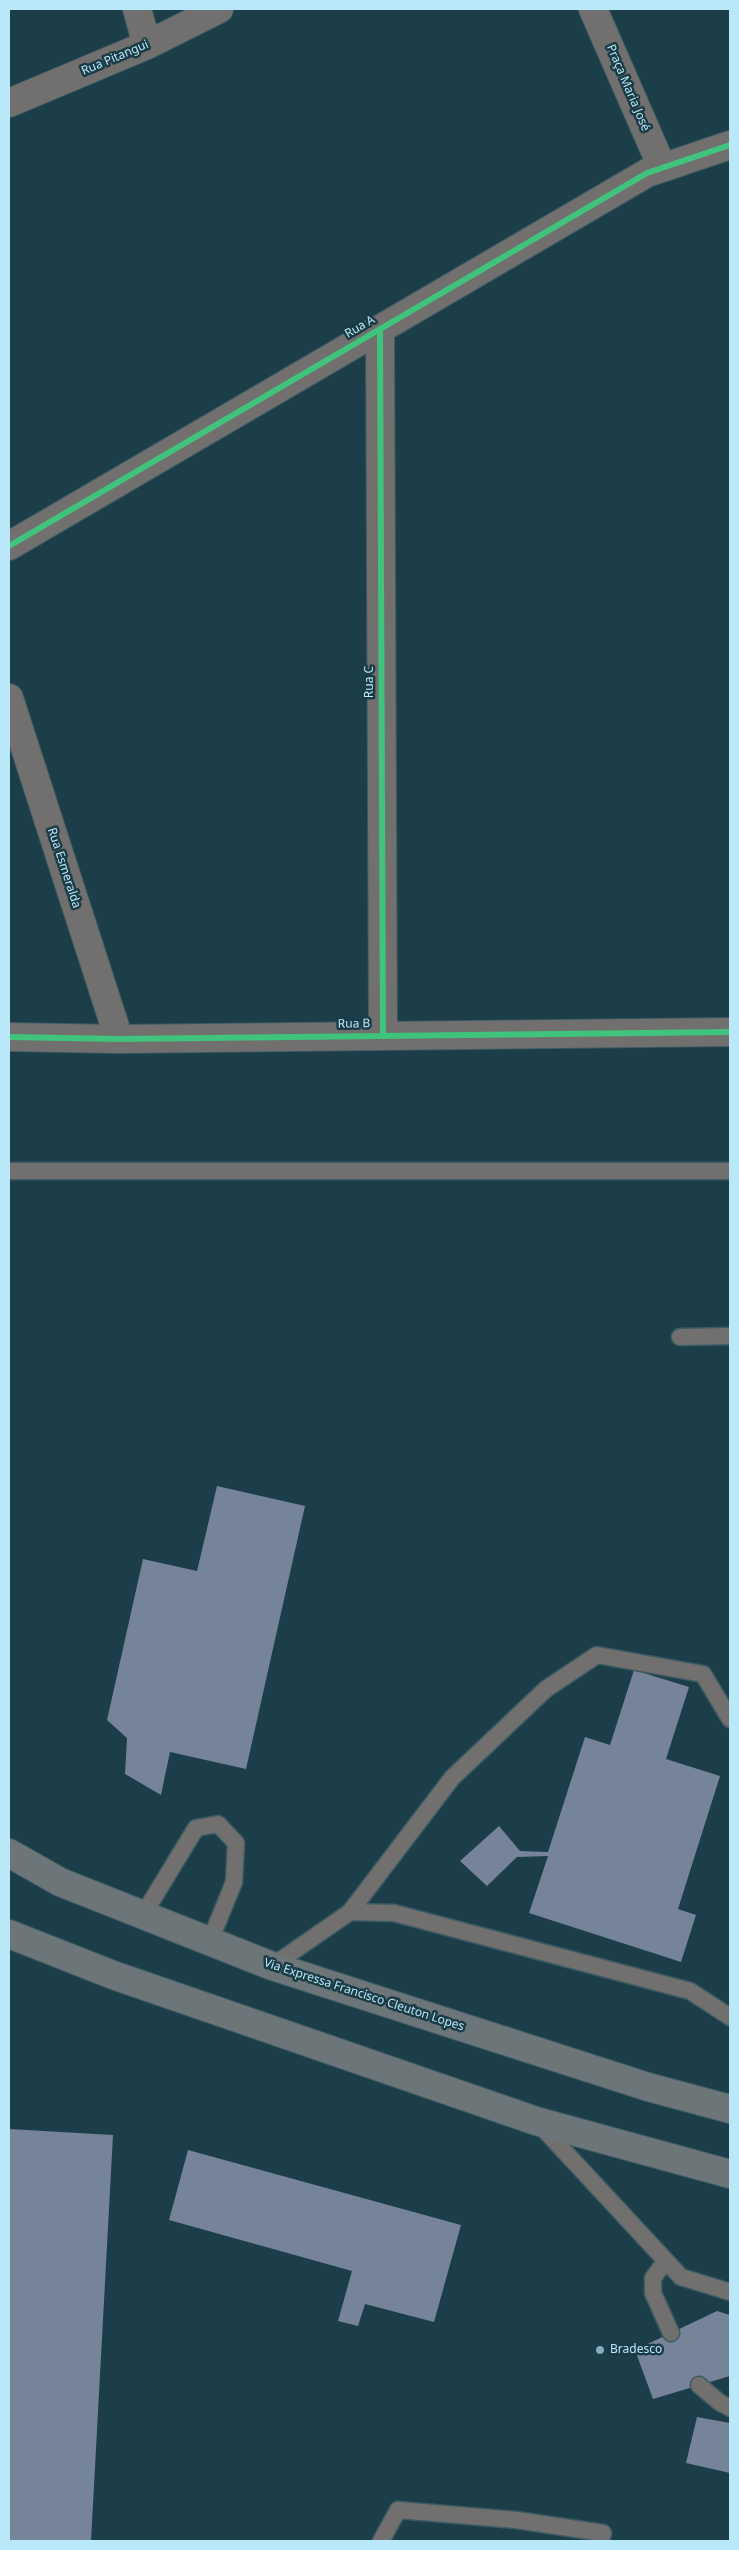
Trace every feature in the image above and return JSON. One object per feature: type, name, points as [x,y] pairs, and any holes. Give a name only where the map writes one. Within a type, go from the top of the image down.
[{"type":"highway","name":"Via Expressa Francisco Cleuton Lopes","points":[[9,1853],[60,1882],[272,1966],[648,2086],[730,2109]]},
{"type":"highway","points":[[9,1934],[113,1975],[536,2121],[730,2174]]},
{"type":"street","points":[[137,9],[147,45]]},
{"type":"street","name":"Rua Pitangui","points":[[9,103],[147,45],[219,9]]},
{"type":"street","name":"Praça Maria José","points":[[593,9],[662,167]]},
{"type":"street","name":"Rua A","points":[[9,546],[647,173],[730,145]]},
{"type":"street","name":"Rua C","points":[[380,328],[383,1035]]},
{"type":"street","name":"Rua Esmeralda","points":[[9,698],[119,1039]]},
{"type":"street","name":"Rua B","points":[[9,1037],[119,1039],[730,1032]]},
{"type":"lane","points":[[9,1171],[730,1171]]},
{"type":"lane","points":[[680,1336],[730,1336]]},
{"type":"lane","points":[[272,1966],[350,1912],[452,1778],[546,1689],[598,1655],[703,1674],[730,1719]]},
{"type":"lane","points":[[143,1915],[196,1828],[218,1824],[236,1843],[234,1882],[210,1941]]},
{"type":"lane","points":[[350,1912],[394,1914],[690,1991],[730,2018]]},
{"type":"lane","points":[[536,2121],[665,2262],[681,2276],[730,2292]]},
{"type":"lane","points":[[665,2262],[653,2278],[653,2293],[671,2333]]},
{"type":"lane","points":[[699,2385],[719,2402],[730,2408]]},
{"type":"lane","points":[[382,2541],[398,2510],[516,2520],[604,2533],[601,2541]]},
{"type":"building","points":[[217,1486],[305,1506],[246,1769],[170,1752],[161,1795],[125,1774],[127,1738],[107,1720],[143,1559],[197,1571]]},
{"type":"building","points":[[634,1670],[689,1687],[666,1759],[720,1776],[678,1909],[696,1915],[681,1962],[529,1913],[548,1856],[517,1857],[487,1886],[460,1861],[499,1826],[520,1851],[548,1852],[585,1737],[610,1745]]},
{"type":"building","points":[[9,2129],[113,2135],[91,2541],[9,2541]]},
{"type":"building","points":[[188,2150],[461,2225],[434,2322],[365,2304],[358,2326],[338,2321],[352,2271],[169,2220]]},
{"type":"building","points":[[717,2311],[730,2315],[730,2376],[653,2399],[635,2350]]},
{"type":"building","points":[[697,2417],[730,2423],[730,2473],[686,2463]]},
{"type":"cycle path","points":[[9,546],[647,173],[730,145]]},
{"type":"cycle path","points":[[380,329],[383,1035]]},
{"type":"cycle path","points":[[9,1037],[119,1039],[730,1032]]},
{"type":"place","name":"Bradesco","points":[[600,2350]]}]
